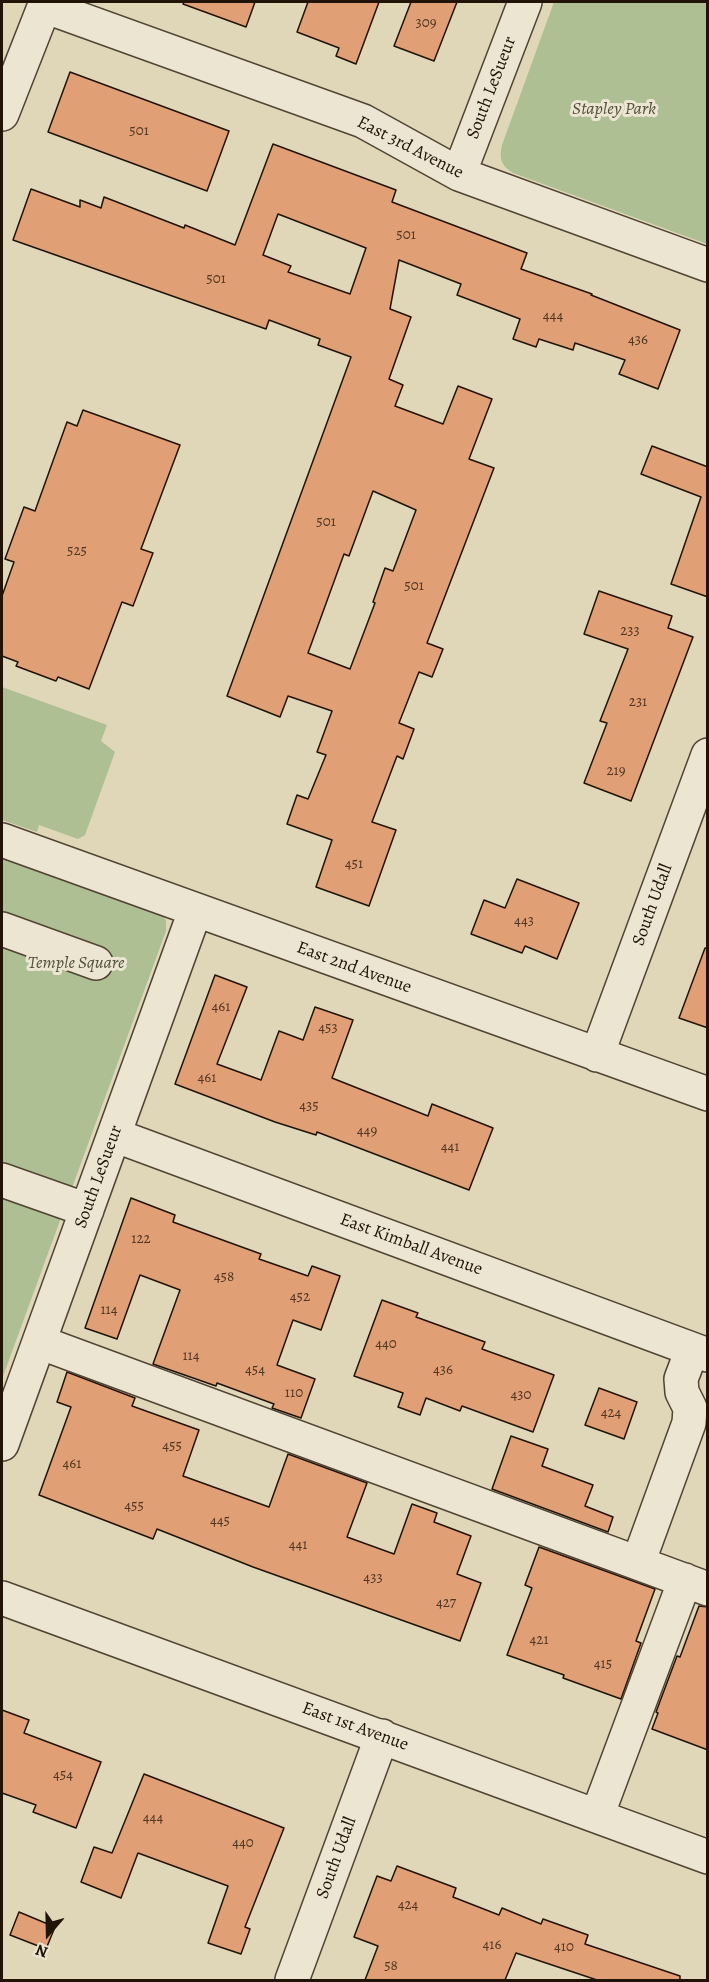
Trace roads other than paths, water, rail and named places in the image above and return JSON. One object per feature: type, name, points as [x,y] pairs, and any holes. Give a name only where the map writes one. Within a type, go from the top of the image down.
[{"type":"street","name":"South LeSueur","points":[[459,174],[525,2]]},
{"type":"street","name":"East 3rd Avenue","points":[[45,4],[363,122],[459,174],[708,266]]},
{"type":"street","points":[[2,114],[45,4]]},
{"type":"street","name":"South Udall","points":[[597,1055],[708,755]]},
{"type":"street","name":"East 2nd Avenue","points":[[2,840],[708,1094]]},
{"type":"street","name":"South LeSueur","points":[[2,1444],[195,911]]},
{"type":"street","points":[[2,929],[96,963]]},
{"type":"street","name":"East Kimball Avenue","points":[[114,1135],[700,1352]]},
{"type":"street","points":[[2,1180],[87,1210]]},
{"type":"street","points":[[39,1342],[697,1585],[597,1816]]},
{"type":"street","points":[[638,1563],[689,1423],[690,1408],[682,1392],[681,1379],[700,1352]]},
{"type":"street","name":"East 1st Avenue","points":[[2,1598],[708,1857]]},
{"type":"street","name":"South Udall","points":[[292,1980],[382,1736]]},
{"type":"park label","name":"Stapley Park","points":[[614,110]]},
{"type":"park label","name":"Temple Square","points":[[76,964]]}]
